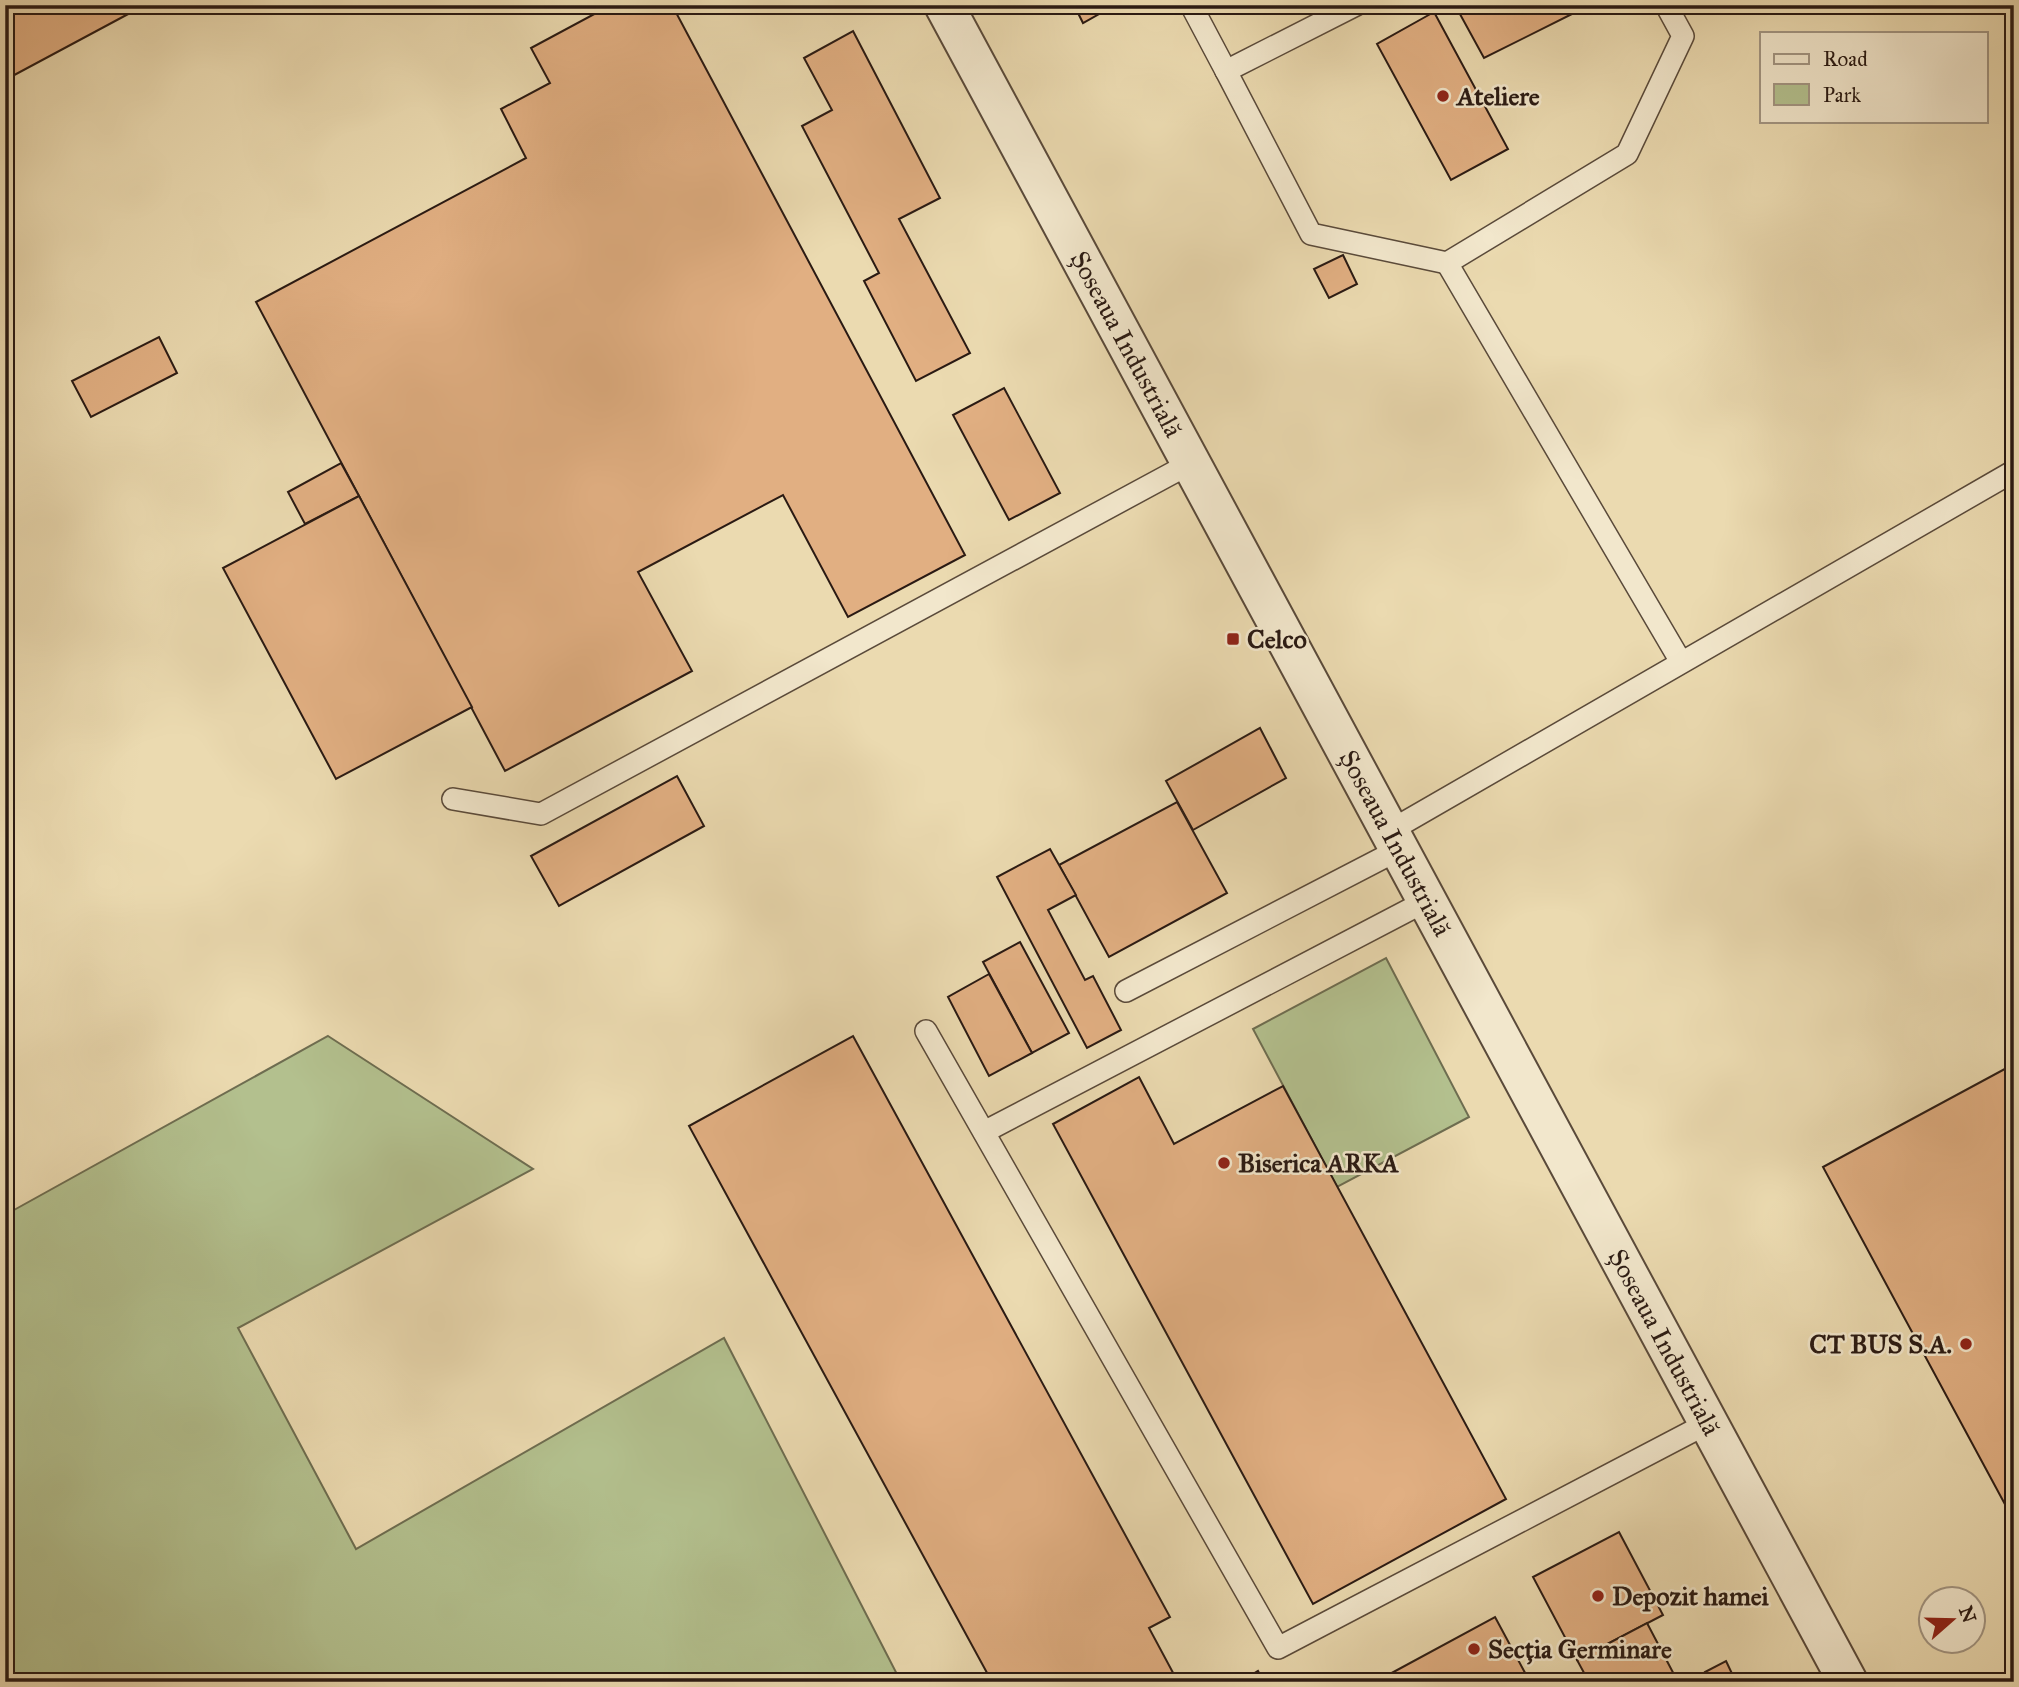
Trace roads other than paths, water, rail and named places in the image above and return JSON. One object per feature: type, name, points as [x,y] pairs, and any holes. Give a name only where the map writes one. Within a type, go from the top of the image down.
[{"type":"street","name":"Șoseaua Industrială","points":[[944,5],[1848,1682]]},
{"type":"lane","points":[[1191,5],[1311,234],[1447,263],[1627,154],[1683,36],[1666,5]]},
{"type":"lane","points":[[1226,71],[1356,5]]},
{"type":"lane","points":[[1447,263],[1681,662]]},
{"type":"lane","points":[[453,799],[541,814],[1191,463]]},
{"type":"lane","points":[[1126,991],[1393,841],[1681,662],[2014,471]]},
{"type":"lane","points":[[984,1132],[1426,901]]},
{"type":"lane","points":[[926,1031],[1278,1648],[1708,1423]]},
{"type":"place","name":"Ateliere","points":[[1443,96]]},
{"type":"place","name":"Celco","points":[[1233,639]]},
{"type":"place","name":"Biserica ARKA","points":[[1224,1163]]},
{"type":"place","name":"CT BUS S.A.","points":[[1966,1344]]},
{"type":"place","name":"Depozit hamei","points":[[1598,1596]]},
{"type":"place","name":"Secția Germinare","points":[[1474,1649]]}]
